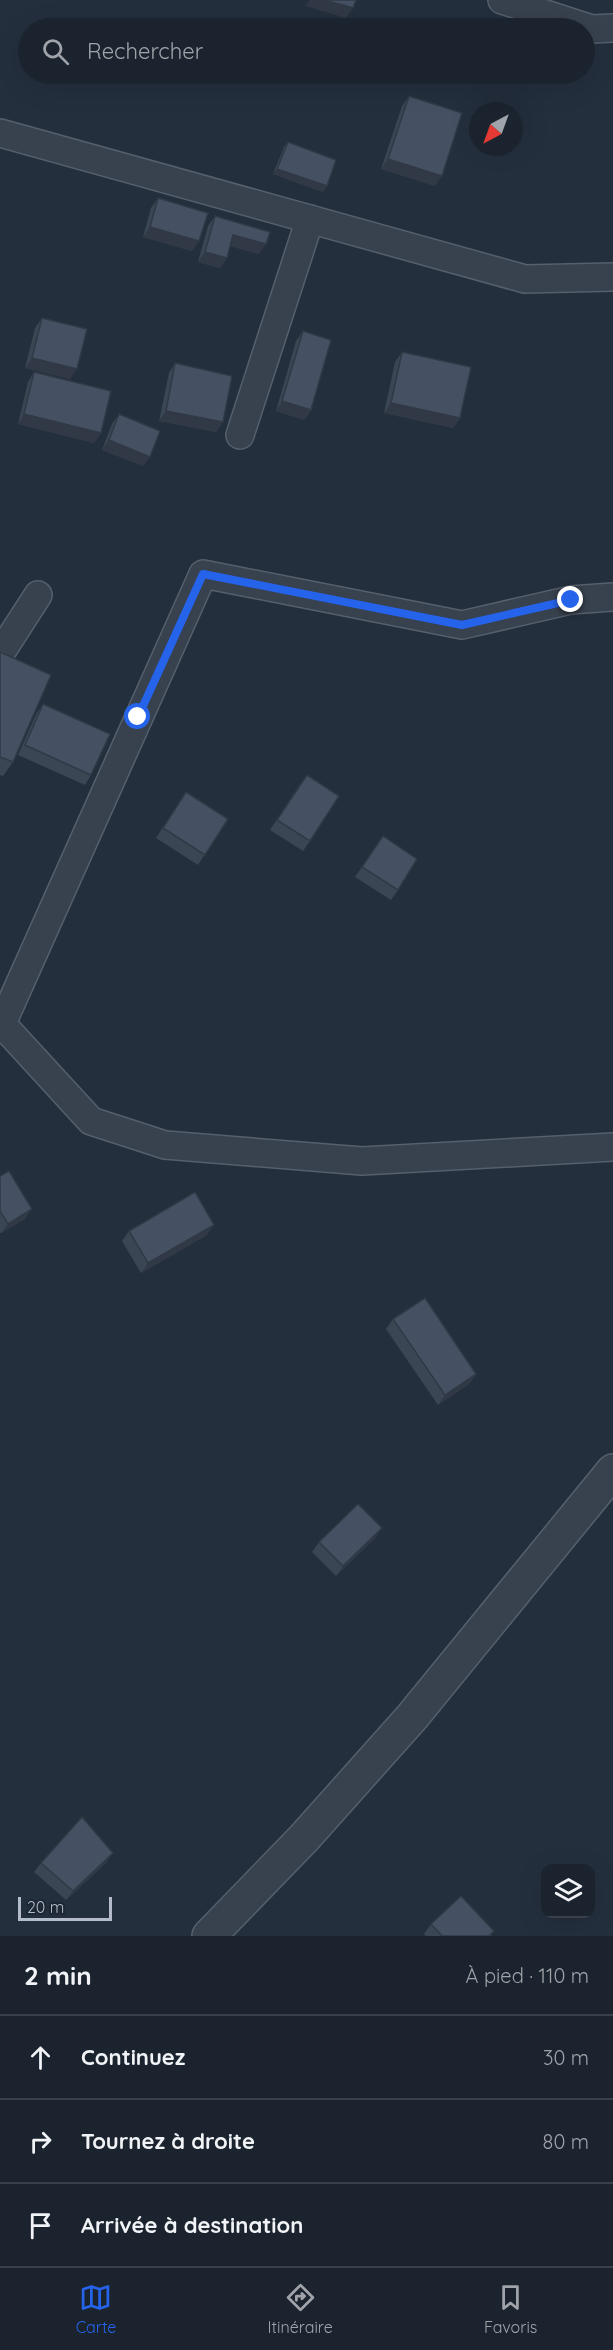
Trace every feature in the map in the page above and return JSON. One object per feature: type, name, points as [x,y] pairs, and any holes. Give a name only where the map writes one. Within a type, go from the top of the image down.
[{"type":"street","points":[[502,0],[558,18]]},
{"type":"street","points":[[595,29],[613,28]]},
{"type":"street","points":[[0,133],[525,279],[613,277]]},
{"type":"street","points":[[240,435],[310,219]]},
{"type":"street","points":[[613,597],[571,600],[462,625],[203,574],[1,1025],[91,1121],[165,1145],[362,1161],[613,1148]]},
{"type":"street","points":[[571,600],[613,582]]},
{"type":"street","points":[[0,654],[38,595]]},
{"type":"street","points":[[209,1936],[304,1838],[412,1717],[613,1471]]},
{"type":"building","points":[[325,0],[356,0],[353,8]]},
{"type":"building","points":[[409,96],[462,113],[442,176],[388,159]]},
{"type":"building","points":[[288,142],[336,160],[327,186],[277,169]]},
{"type":"building","points":[[158,198],[208,213],[199,241],[150,227]]},
{"type":"building","points":[[215,216],[270,232],[266,244],[233,235],[227,258],[205,252]]},
{"type":"building","points":[[42,318],[87,329],[77,369],[32,358]]},
{"type":"building","points":[[303,331],[331,340],[311,410],[282,401]]},
{"type":"building","points":[[402,352],[471,367],[460,418],[391,403]]},
{"type":"building","points":[[175,363],[232,376],[223,422],[166,411]]},
{"type":"building","points":[[34,372],[111,391],[101,433],[24,414]]},
{"type":"building","points":[[119,414],[160,431],[150,457],[109,440]]},
{"type":"building","points":[[0,652],[51,675],[13,762],[0,757]]},
{"type":"building","points":[[43,704],[110,734],[91,775],[25,745]]},
{"type":"building","points":[[307,775],[339,796],[310,841],[277,820]]},
{"type":"building","points":[[186,792],[228,819],[205,855],[163,828]]},
{"type":"building","points":[[383,836],[417,859],[398,890],[362,867]]},
{"type":"building","points":[[9,1171],[32,1209],[8,1224],[0,1211],[0,1176]]},
{"type":"building","points":[[195,1192],[214,1225],[148,1263],[129,1231]]},
{"type":"building","points":[[425,1298],[476,1374],[445,1395],[393,1319]]},
{"type":"building","points":[[358,1504],[382,1528],[343,1566],[319,1542]]},
{"type":"building","points":[[82,1817],[113,1853],[73,1891],[41,1863]]},
{"type":"building","points":[[461,1896],[494,1931],[489,1936],[442,1936],[431,1924]]},
{"type":"route","points":[[138,717],[203,574],[462,625],[571,600]]}]
